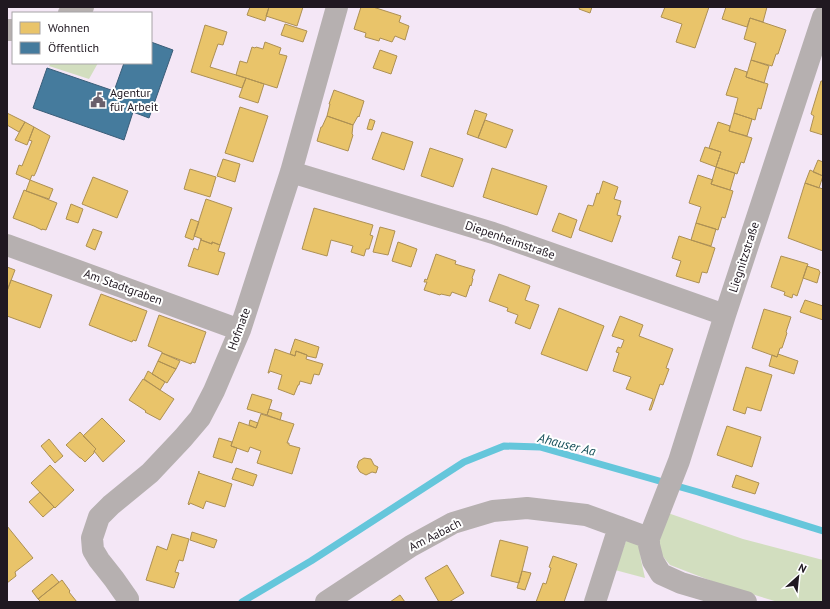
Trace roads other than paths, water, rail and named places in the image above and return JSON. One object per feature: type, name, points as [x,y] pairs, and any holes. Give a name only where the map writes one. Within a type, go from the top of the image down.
[{"type":"street","points":[[71,12],[83,7]]},
{"type":"street","name":"Hofmate","points":[[127,602],[128,599],[99,560],[94,550],[92,538],[99,517],[111,505],[150,473],[183,438],[200,418],[214,391],[240,330],[291,172],[337,7]]},
{"type":"street","name":"Liegnitzstraße","points":[[650,538],[679,461],[725,315],[823,17]]},
{"type":"street","name":"Diepenheimstraße","points":[[291,172],[493,233],[725,315]]},
{"type":"street","name":"Am Stadtgraben","points":[[7,245],[240,330]]},
{"type":"street","name":"Am Aabach","points":[[326,602],[411,546],[453,523],[493,511],[527,508],[586,515],[650,538]]},
{"type":"street","points":[[595,602],[619,527]]},
{"type":"street","points":[[650,538],[654,561],[661,574],[681,583],[746,602]]},
{"type":"waterway","name":"Ahauser Aa","points":[[242,602],[311,561],[464,462],[504,446],[540,447],[698,492],[823,531]]},
{"type":"place","name":"Agentur für Arbeit","points":[[98,100]]}]
